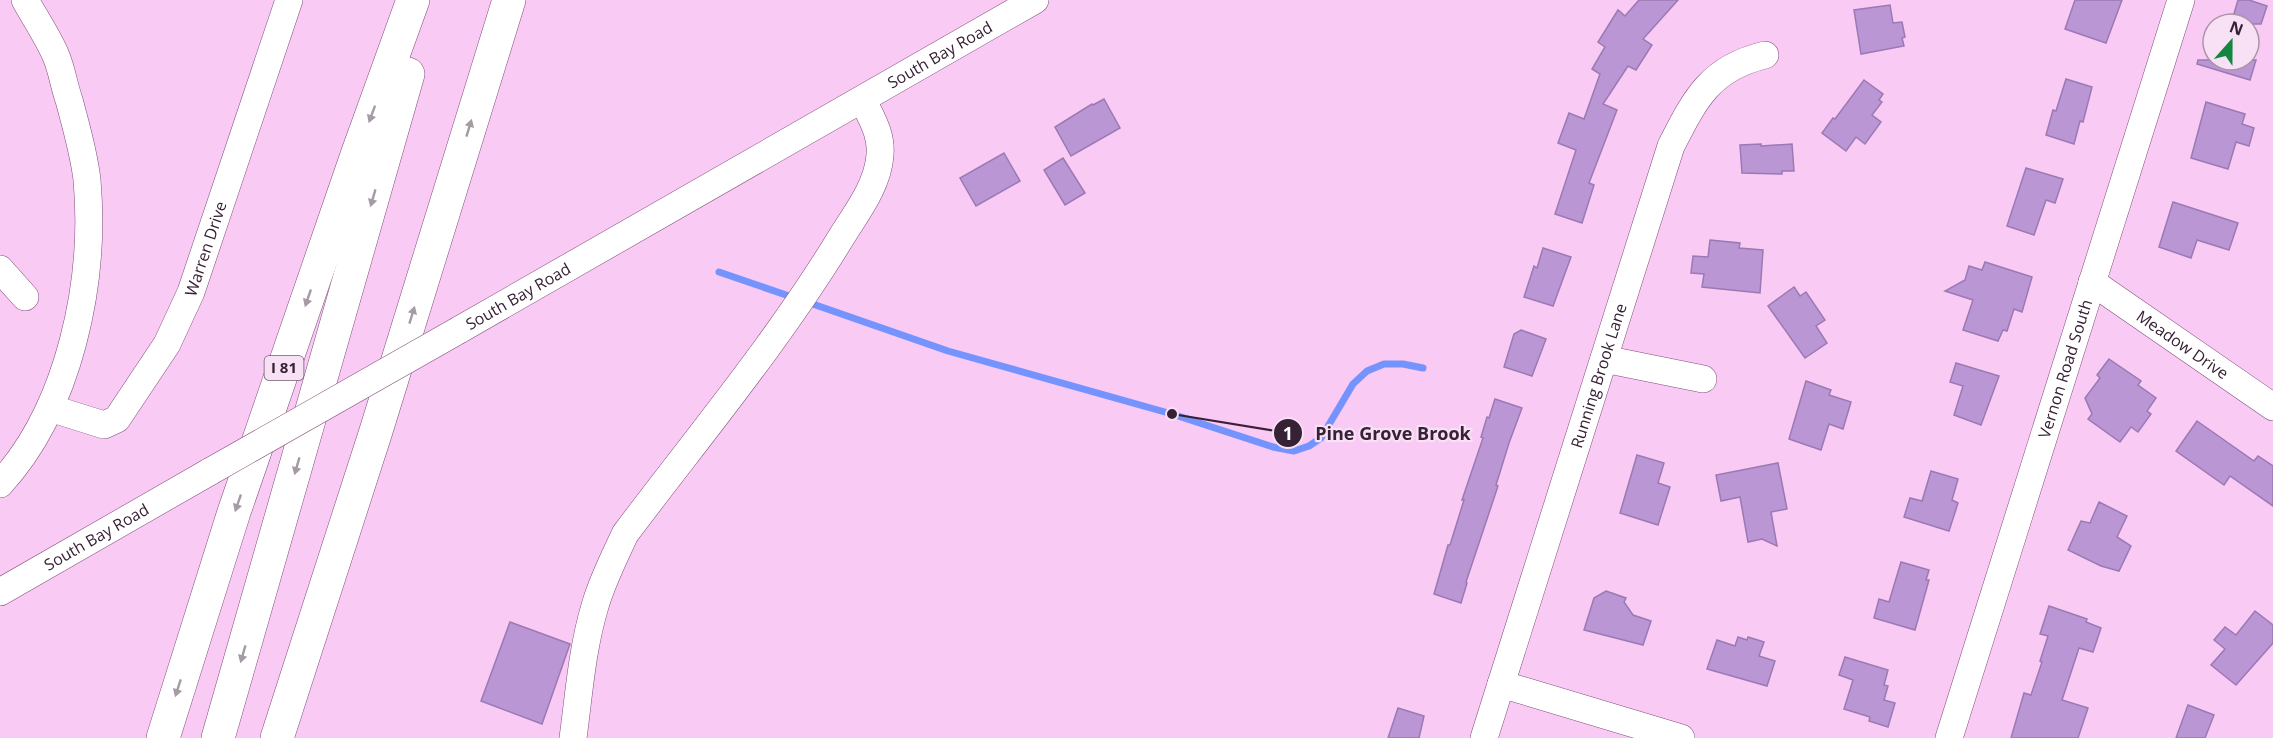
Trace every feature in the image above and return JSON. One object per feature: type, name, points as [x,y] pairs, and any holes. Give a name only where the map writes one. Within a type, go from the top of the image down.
[{"type":"highway","name":"I 81","points":[[162,738],[234,512],[413,0]]},
{"type":"highway","points":[[218,738],[429,0]]},
{"type":"highway","points":[[277,738],[376,430],[509,0]]},
{"type":"highway","points":[[300,738],[332,598],[376,430]]},
{"type":"street","points":[[0,484],[17,466],[50,408],[80,319],[89,243],[87,179],[75,123],[56,56],[25,0]]},
{"type":"street","name":"Warren Drive","points":[[50,408],[104,425],[117,419],[167,344],[190,292],[289,0]]},
{"type":"street","name":"South Bay Road","points":[[0,592],[1035,0]]},
{"type":"street","name":"Vernon Road South","points":[[1949,738],[2181,0]]},
{"type":"street","name":"Running Brook Lane","points":[[1484,738],[1671,146],[1692,105],[1719,73],[1746,59],[1765,55]]},
{"type":"street","points":[[573,738],[587,637],[594,607],[606,573],[625,534],[808,292],[866,197],[876,175],[880,155],[880,135],[862,100]]},
{"type":"street","points":[[0,269],[25,297]]},
{"type":"street","name":"Meadow Drive","points":[[2092,282],[2273,407]]},
{"type":"street","points":[[1604,359],[1703,379]]},
{"type":"street","points":[[1501,684],[1681,738]]},
{"type":"building","points":[[1639,0],[1678,0],[1643,39],[1652,45],[1636,70],[1628,66],[1603,104],[1617,110],[1589,183],[1594,185],[1582,223],[1555,214],[1576,150],[1558,143],[1569,113],[1584,119],[1600,74],[1592,69],[1605,47],[1598,42],[1618,10],[1625,16]]},
{"type":"building","points":[[2075,0],[2122,0],[2106,43],[2065,29]]},
{"type":"building","points":[[2238,0],[2249,0],[2267,6],[2261,24],[2261,12],[2234,12]]},
{"type":"building","points":[[1890,5],[1893,23],[1902,22],[1904,46],[1861,54],[1854,10]]},
{"type":"building","points":[[2224,72],[2252,72],[2250,80]]},
{"type":"building","points":[[2066,79],[2092,87],[2083,122],[2080,121],[2074,144],[2046,135],[2053,110],[2056,111]]},
{"type":"building","points":[[1864,80],[1883,94],[1879,100],[1882,102],[1872,115],[1881,122],[1865,144],[1856,137],[1846,151],[1822,133]]},
{"type":"building","points":[[1104,99],[1120,128],[1071,156],[1055,127]]},
{"type":"building","points":[[2206,102],[2245,114],[2242,124],[2254,128],[2249,146],[2236,142],[2228,169],[2191,158]]},
{"type":"building","points":[[1761,144],[1761,146],[1792,144],[1794,171],[1782,171],[1782,174],[1742,173],[1740,145]]},
{"type":"building","points":[[1004,153],[1020,181],[976,206],[960,178]]},
{"type":"building","points":[[1063,158],[1085,193],[1065,205],[1044,170]]},
{"type":"building","points":[[2026,168],[2063,179],[2055,203],[2046,200],[2034,235],[2007,226]]},
{"type":"building","points":[[2173,202],[2238,223],[2229,250],[2197,240],[2191,258],[2159,247]]},
{"type":"building","points":[[1710,240],[1740,243],[1739,248],[1763,250],[1760,293],[1702,287],[1704,274],[1691,273],[1693,256],[1708,257]]},
{"type":"building","points":[[1543,248],[1571,257],[1553,306],[1524,297],[1534,266],[1537,268]]},
{"type":"building","points":[[1985,262],[2032,277],[2022,312],[2014,309],[2007,331],[2003,330],[1998,341],[1963,330],[1973,300],[1945,291],[1965,280],[1969,266],[1982,270]]},
{"type":"building","points":[[1794,287],[1800,296],[1806,292],[1825,320],[1816,326],[1827,343],[1805,358],[1768,306]]},
{"type":"building","points":[[1521,330],[1546,339],[1532,376],[1504,367],[1514,334]]},
{"type":"building","points":[[2109,359],[2141,381],[2138,385],[2156,398],[2147,411],[2151,414],[2138,432],[2131,427],[2120,442],[2088,419],[2092,414],[2085,398],[2100,378],[2097,375]]},
{"type":"building","points":[[1956,363],[1999,376],[1981,425],[1954,415],[1963,386],[1950,382]]},
{"type":"building","points":[[1806,381],[1831,390],[1829,395],[1851,402],[1843,429],[1829,424],[1821,450],[1789,439]]},
{"type":"building","points":[[1495,399],[1522,408],[1509,443],[1496,485],[1498,486],[1461,603],[1434,594],[1483,438],[1481,437],[1487,417],[1489,418]]},
{"type":"building","points":[[2197,421],[2254,461],[2258,456],[2273,466],[2273,506],[2230,476],[2224,485],[2176,451]]},
{"type":"building","points":[[1637,455],[1664,463],[1658,483],[1670,487],[1658,525],[1620,513]]},
{"type":"building","points":[[1778,463],[1787,509],[1771,512],[1777,546],[1762,539],[1748,542],[1740,497],[1721,501],[1716,475]]},
{"type":"building","points":[[1931,471],[1958,479],[1952,500],[1958,503],[1949,531],[1904,517],[1910,498],[1922,501]]},
{"type":"building","points":[[2099,502],[2127,516],[2117,537],[2131,546],[2119,571],[2101,566],[2068,550],[2081,521],[2090,523]]},
{"type":"building","points":[[1901,562],[1929,570],[1926,580],[1929,580],[1915,630],[1874,618],[1879,599],[1889,602]]},
{"type":"building","points":[[1606,591],[1626,598],[1624,602],[1633,615],[1651,621],[1643,645],[1584,630],[1594,598]]},
{"type":"building","points":[[2049,606],[2087,619],[2086,622],[2101,628],[2093,652],[2079,648],[2062,700],[2088,708],[2078,738],[2011,738],[2024,693],[2031,695],[2042,662],[2040,661],[2048,636],[2040,634]]},
{"type":"building","points":[[2255,611],[2273,625],[2273,643],[2236,685],[2211,665],[2225,649],[2214,640],[2225,627],[2236,635]]},
{"type":"building","points":[[510,622],[570,644],[542,724],[481,701]]},
{"type":"building","points":[[1738,637],[1747,640],[1748,637],[1764,642],[1759,656],[1775,661],[1767,686],[1707,669],[1717,640],[1735,646]]},
{"type":"building","points":[[1845,657],[1888,670],[1884,685],[1888,686],[1884,700],[1895,703],[1888,727],[1869,721],[1870,717],[1844,709],[1853,680],[1839,675]]},
{"type":"building","points":[[2188,705],[2214,715],[2205,738],[2176,738]]},
{"type":"building","points":[[1398,708],[1424,716],[1419,738],[1388,738]]},
{"type":"waterway","points":[[719,272],[792,297]]},
{"type":"waterway","points":[[807,302],[948,351],[1172,414],[1273,447],[1294,451],[1309,446],[1321,438],[1353,384],[1367,371],[1384,364],[1403,364],[1423,368]]},
{"type":"place","name":"Pine Grove Brook","points":[[1172,414]]}]
